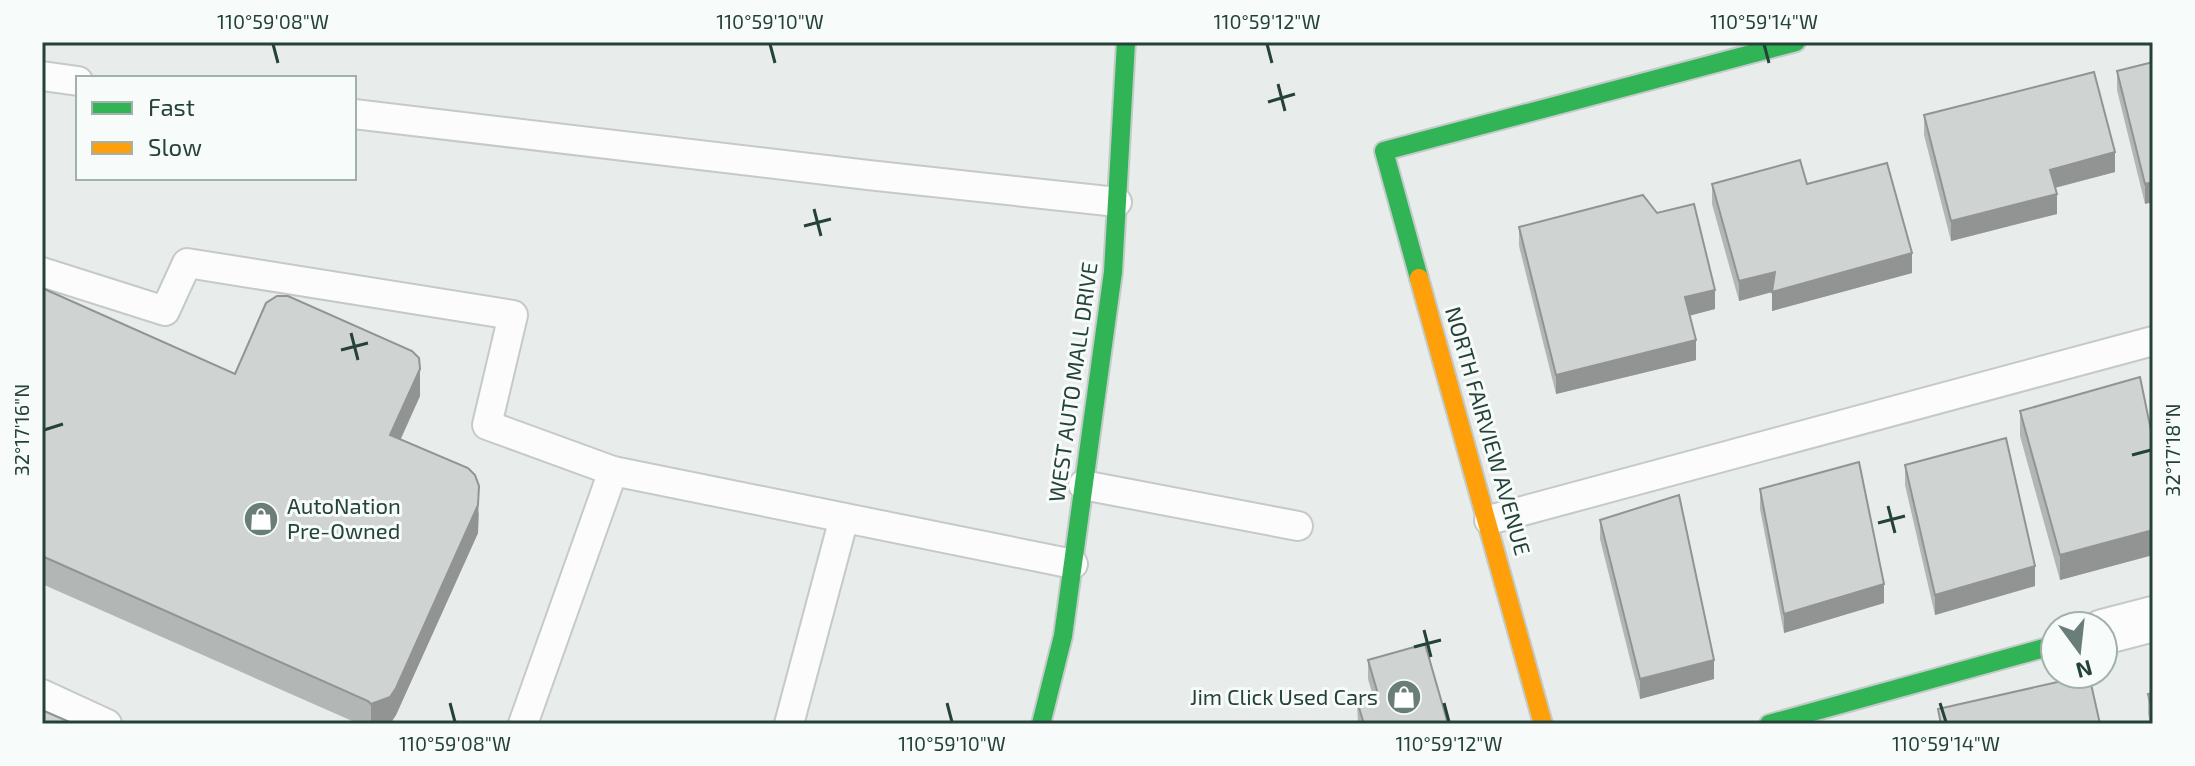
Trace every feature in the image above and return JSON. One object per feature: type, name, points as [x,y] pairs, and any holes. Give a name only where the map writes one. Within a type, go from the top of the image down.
[{"type":"street","name":"WEST AUTO MALL DRIVE","points":[[1041,724],[1063,636],[1113,272],[1126,42]]},
{"type":"street","name":"NORTH FAIRVIEW AVENUE","points":[[1543,724],[1489,520],[1384,151],[1796,42]]},
{"type":"street","points":[[2119,628],[2153,619]]},
{"type":"street","points":[[1769,724],[1842,714],[2039,650]]},
{"type":"lane","points":[[42,76],[76,81]]},
{"type":"lane","points":[[356,114],[1117,202]]},
{"type":"lane","points":[[42,272],[165,311],[187,263],[513,315],[487,425],[613,471],[1073,564]]},
{"type":"lane","points":[[1489,520],[2153,341]]},
{"type":"lane","points":[[523,724],[613,471]]},
{"type":"lane","points":[[1083,485],[1298,526]]},
{"type":"lane","points":[[789,724],[844,518]]},
{"type":"lane","points":[[42,694],[107,724]]},
{"type":"building","points":[[2153,62],[2153,182],[2145,184],[2117,71]]},
{"type":"building","points":[[2094,72],[2115,152],[2050,170],[2057,194],[1951,221],[1924,115]]},
{"type":"building","points":[[1800,160],[1807,184],[1887,163],[1912,253],[1772,292],[1775,272],[1739,281],[1712,184]]},
{"type":"building","points":[[1643,195],[1657,213],[1694,204],[1715,290],[1685,297],[1696,340],[1556,375],[1519,227]]},
{"type":"building","name":"AutoNation Pre-Owned","points":[[42,288],[235,374],[266,303],[277,296],[288,296],[412,351],[419,358],[420,369],[390,435],[468,468],[479,486],[478,505],[390,697],[371,704],[42,556]]},
{"type":"building","points":[[2140,377],[2153,440],[2153,530],[2060,555],[2020,411]]},
{"type":"building","points":[[2006,438],[2035,566],[1935,595],[1905,465]]},
{"type":"building","points":[[1859,462],[1884,584],[1784,614],[1760,489]]},
{"type":"building","points":[[1679,495],[1714,660],[1640,679],[1600,520]]},
{"type":"building","name":"Jim Click Used Cars","points":[[1425,644],[1448,724],[1364,724],[1357,701],[1378,694],[1368,660]]},
{"type":"building","points":[[2039,686],[2039,690],[2092,690],[2100,724],[1941,724],[1938,709]]},
{"type":"building","points":[[2153,693],[2153,715],[2148,694]]},
{"type":"building","points":[[42,710],[74,724],[42,724]]},
{"type":"traffic: fast","points":[[1041,724],[1063,636],[1113,272],[1126,42]]},
{"type":"traffic: fast","points":[[1419,278],[1384,151],[1796,42]]},
{"type":"traffic: fast","points":[[1769,724],[2039,649]]},
{"type":"traffic: slow","points":[[1419,278],[1543,724]]},
{"type":"place","name":"AutoNation Pre-Owned","points":[[261,519]]},
{"type":"place","name":"Jim Click Used Cars","points":[[1404,697]]}]
